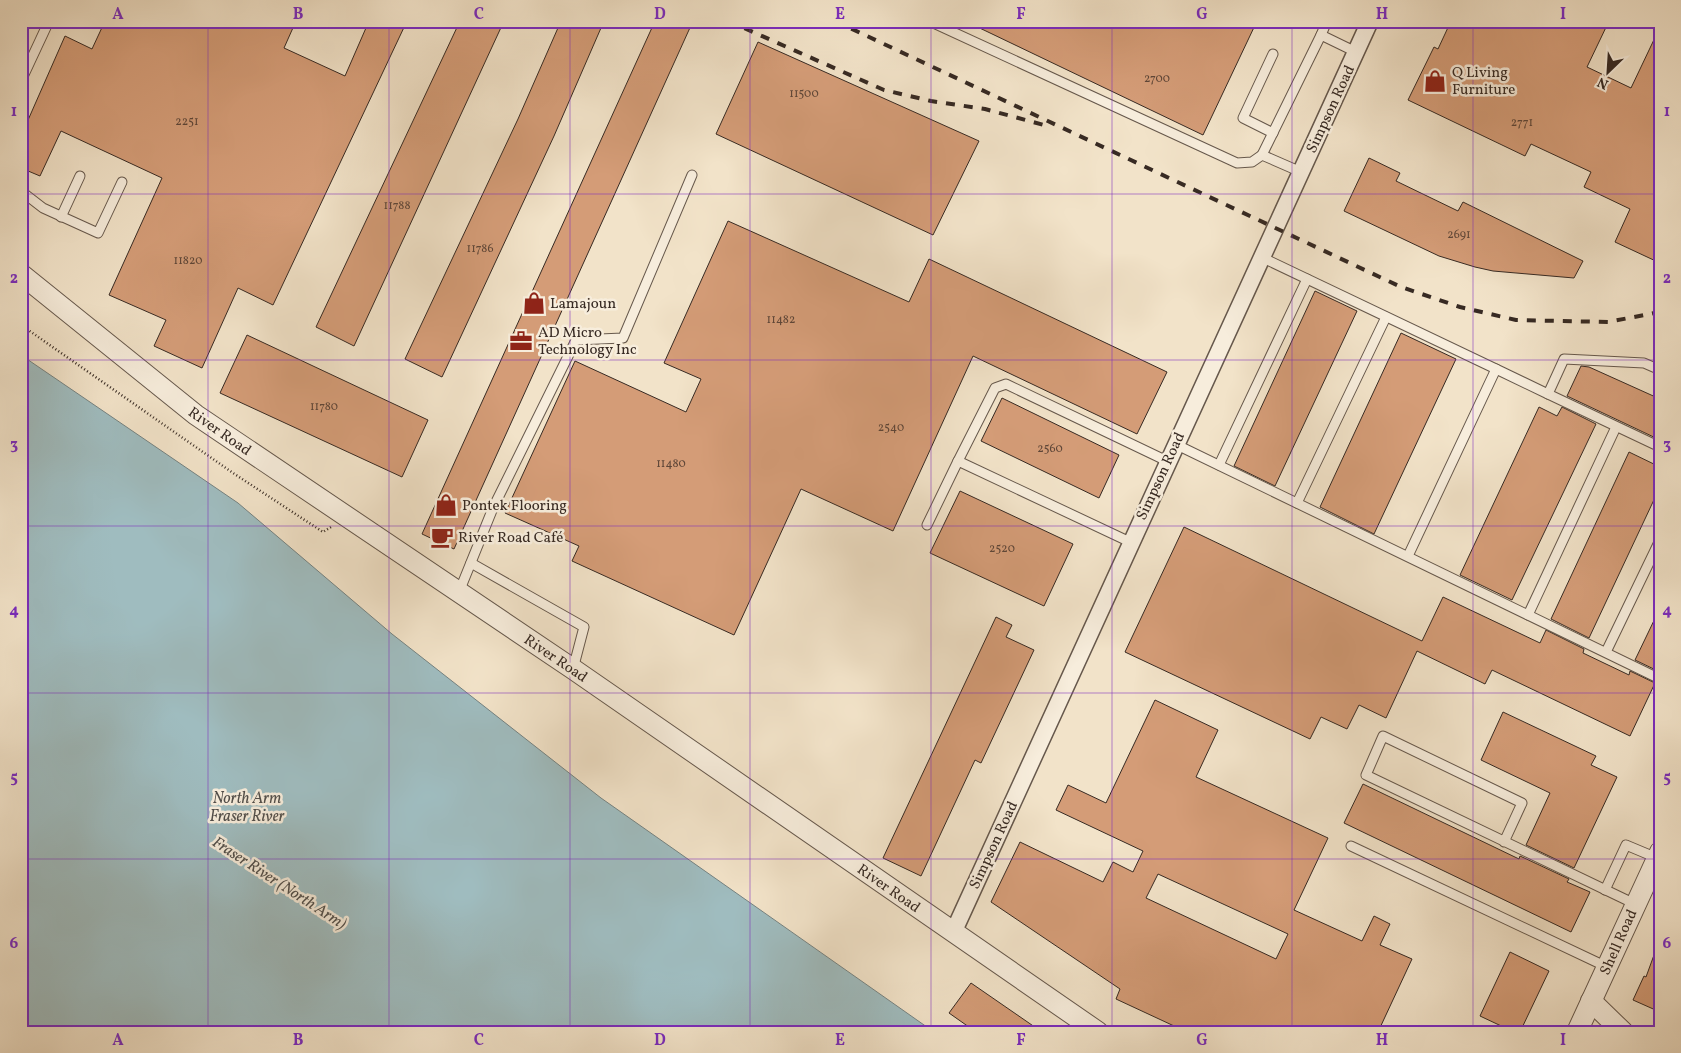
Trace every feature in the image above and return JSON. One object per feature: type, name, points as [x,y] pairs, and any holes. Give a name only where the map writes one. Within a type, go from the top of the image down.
[{"type":"street","name":"Simpson Road","points":[[953,933],[1167,461],[1370,21]]},
{"type":"street","name":"River Road","points":[[21,274],[196,415],[572,669],[1098,1032]]},
{"type":"street","name":"Shell Road","points":[[1577,1032],[1658,855]]},
{"type":"street","points":[[1591,1001],[1623,1032]]},
{"type":"lane","points":[[21,81],[49,21]]},
{"type":"lane","points":[[930,21],[1237,163],[1252,162],[1262,155],[1327,21]]},
{"type":"lane","points":[[1321,35],[1356,52]]},
{"type":"lane","points":[[1273,54],[1243,118],[1273,133]]},
{"type":"lane","points":[[1262,155],[1300,172]]},
{"type":"lane","points":[[459,593],[493,508],[576,340],[623,338],[692,175]]},
{"type":"lane","points":[[61,217],[80,176]]},
{"type":"lane","points":[[21,191],[43,208],[98,233],[122,182]]},
{"type":"lane","points":[[1261,257],[1660,447]]},
{"type":"lane","points":[[1219,465],[1308,279]]},
{"type":"lane","points":[[1297,503],[1386,317]]},
{"type":"lane","points":[[1548,394],[1564,360],[1644,363],[1660,370]]},
{"type":"lane","points":[[1408,556],[1496,369]]},
{"type":"lane","points":[[927,525],[994,388],[1006,384],[1167,461]]},
{"type":"lane","points":[[1528,615],[1616,427]]},
{"type":"lane","points":[[1175,444],[1660,679]]},
{"type":"lane","points":[[958,461],[1130,542]]},
{"type":"lane","points":[[1606,652],[1660,540]]},
{"type":"lane","points":[[471,563],[584,627],[572,669]]},
{"type":"lane","points":[[1504,842],[1522,803],[1383,736],[1366,774],[1504,842],[1636,904]]},
{"type":"lane","points":[[1605,890],[1626,845],[1658,855]]},
{"type":"lane","points":[[1351,846],[1607,967]]},
{"type":"path","points":[[21,324],[322,532],[347,517]]},
{"type":"water","name":"North Arm Fraser River","points":[[21,355],[238,503],[392,634],[601,798],[934,1032],[21,1032]]},
{"type":"building","points":[[105,21],[296,21],[284,48],[345,76],[369,21],[407,21],[273,305],[238,288],[202,368],[154,346],[166,320],[109,295],[162,178],[61,131],[40,176],[21,168],[21,136],[65,36],[92,49]]},
{"type":"building","points":[[460,21],[504,21],[354,346],[316,327]]},
{"type":"building","points":[[561,21],[604,21],[554,136],[442,377],[405,359],[518,119]]},
{"type":"building","points":[[655,21],[693,21],[454,549],[422,534]]},
{"type":"building","points":[[965,21],[1257,21],[1203,135]]},
{"type":"building","points":[[1451,21],[1609,21],[1587,67],[1631,88],[1660,27],[1660,263],[1615,242],[1630,209],[1584,187],[1591,172],[1531,144],[1525,156],[1408,100],[1434,47],[1438,49]]},
{"type":"building","points":[[758,42],[979,141],[933,235],[716,134]]},
{"type":"building","points":[[1369,158],[1400,173],[1396,181],[1458,211],[1463,202],[1583,261],[1574,278],[1493,271],[1475,267],[1439,256],[1344,211]]},
{"type":"building","points":[[728,221],[909,302],[929,259],[1167,372],[1137,434],[973,356],[893,531],[801,489],[734,635],[572,561],[579,546],[505,513],[575,361],[686,412],[701,379],[664,363]]},
{"type":"building","points":[[1315,291],[1357,311],[1275,486],[1234,466]]},
{"type":"building","points":[[1401,333],[1456,359],[1374,534],[1320,507]]},
{"type":"building","points":[[247,335],[428,420],[402,477],[220,393]]},
{"type":"building","points":[[1581,366],[1589,367],[1660,399],[1660,440],[1567,396]]},
{"type":"building","points":[[1002,398],[1119,455],[1099,498],[981,441]]},
{"type":"building","points":[[1539,407],[1557,416],[1562,407],[1596,424],[1512,600],[1460,575]]},
{"type":"building","points":[[1629,452],[1660,467],[1660,487],[1589,638],[1551,619]]},
{"type":"building","points":[[960,491],[1073,544],[1044,606],[930,553]]},
{"type":"building","points":[[1184,527],[1422,641],[1443,597],[1540,643],[1546,630],[1584,649],[1583,653],[1629,675],[1630,671],[1655,683],[1630,736],[1492,670],[1485,684],[1417,651],[1386,718],[1359,705],[1347,729],[1321,717],[1310,739],[1125,652]]},
{"type":"building","points":[[1660,608],[1660,672],[1635,660]]},
{"type":"building","points":[[996,617],[1012,625],[1006,637],[1034,650],[981,763],[975,760],[921,876],[883,858]]},
{"type":"building","points":[[1155,700],[1218,730],[1196,777],[1328,838],[1294,910],[1362,941],[1374,916],[1390,924],[1380,945],[1412,959],[1378,1032],[1187,1032],[1116,999],[1120,989],[991,902],[1020,842],[1103,882],[1113,862],[1133,872],[1143,851],[1056,810],[1068,785],[1106,803]],"holes":[[[1158,874],[1288,934],[1276,959],[1146,898]]]},
{"type":"building","points":[[1503,712],[1596,756],[1591,765],[1617,777],[1574,868],[1526,845],[1550,793],[1481,760]]},
{"type":"building","points":[[1363,784],[1519,859],[1520,856],[1569,879],[1567,882],[1590,892],[1571,932],[1344,823]]},
{"type":"building","points":[[1658,944],[1660,945],[1660,1012],[1633,1000],[1644,976],[1646,977]]},
{"type":"building","points":[[1510,952],[1549,971],[1520,1032],[1514,1032],[1480,1016]]},
{"type":"building","points":[[971,983],[1042,1032],[976,1032],[949,1013]]},
{"type":"railway","points":[[728,21],[884,90],[931,101],[985,109],[1044,125]]},
{"type":"railway","points":[[835,21],[1401,287],[1460,307],[1516,320],[1608,322],[1660,312]]},
{"type":"place","name":"Q Living Furniture","points":[[1435,81]]},
{"type":"place","name":"Lamajoun","points":[[534,303]]},
{"type":"place","name":"AD Micro Technology Inc","points":[[521,341]]},
{"type":"place","name":"Pontek Flooring","points":[[446,505]]},
{"type":"place","name":"River Road Café","points":[[442,537]]},
{"type":"water label","name":"Fraser River (North Arm)","points":[[280,882]]}]
